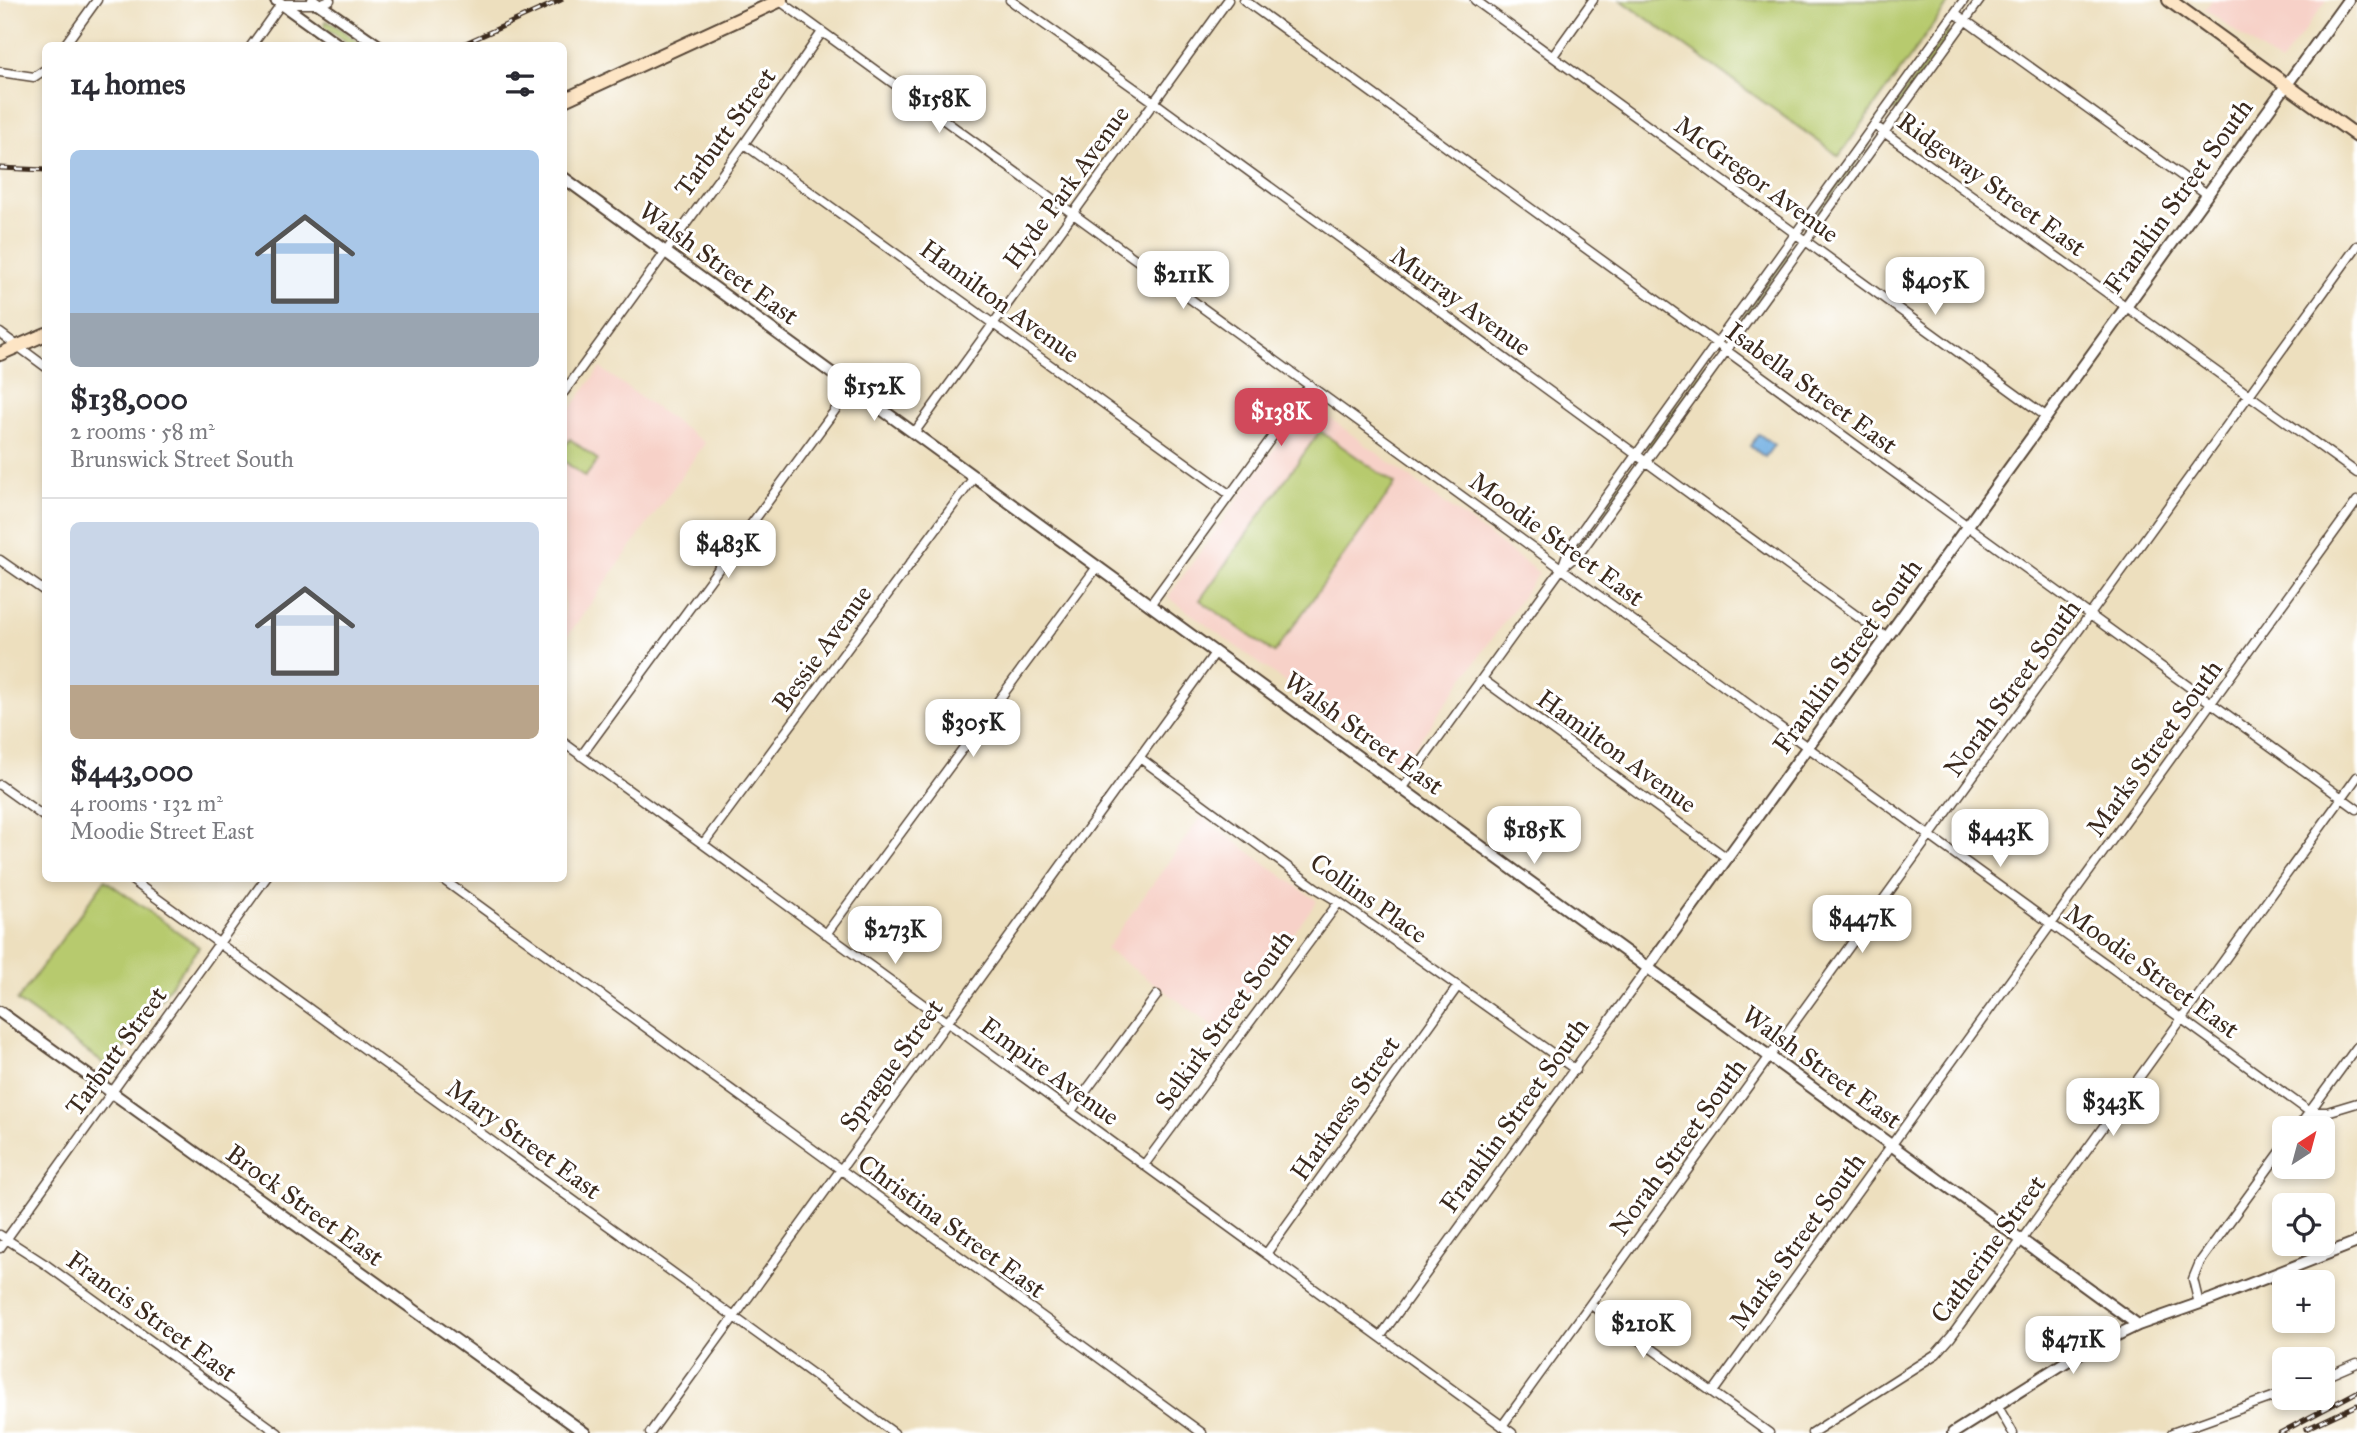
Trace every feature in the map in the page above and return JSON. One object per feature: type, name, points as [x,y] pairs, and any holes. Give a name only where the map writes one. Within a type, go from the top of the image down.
[{"type":"main road","points":[[567,99],[780,0]]},
{"type":"main road","points":[[2169,0],[2357,136]]},
{"type":"main road","points":[[0,354],[42,336]]},
{"type":"street","points":[[67,42],[97,0]]},
{"type":"street","name":"Moodie Street East","points":[[780,0],[2310,1112]]},
{"type":"street","name":"Murray Avenue","points":[[1010,0],[1154,102],[1888,638]]},
{"type":"street","name":"Hyde Park Avenue","points":[[914,433],[1228,0]]},
{"type":"street","name":"Isabella Street East","points":[[1244,0],[2357,808]]},
{"type":"street","name":"McGregor Avenue","points":[[1475,0],[2047,417]]},
{"type":"street","points":[[1553,56],[1593,0]]},
{"type":"street","points":[[1562,568],[1569,548],[1964,0]]},
{"type":"street","points":[[1402,789],[1562,568],[1579,554],[1980,0]]},
{"type":"street","name":"Franklin Street South","points":[[1380,1337],[1576,1070],[1647,968],[2348,0]]},
{"type":"street","points":[[279,2],[321,1],[374,42]]},
{"type":"street","points":[[254,42],[279,2]]},
{"type":"street","points":[[279,2],[334,42]]},
{"type":"street","points":[[1955,13],[2207,194]]},
{"type":"street","name":"Tarbutt Street","points":[[567,388],[822,32]]},
{"type":"street","points":[[0,72],[34,77],[42,72]]},
{"type":"street","name":"Ridgeway Street East","points":[[1874,125],[2357,473]]},
{"type":"street","name":"Hamilton Avenue","points":[[744,144],[1230,495]]},
{"type":"street","name":"Walsh Street East","points":[[567,180],[2138,1325]]},
{"type":"street","name":"Norah Street South","points":[[1502,1426],[2357,246]]},
{"type":"street","points":[[0,333],[42,364]]},
{"type":"street","points":[[1150,605],[1310,385]]},
{"type":"street","points":[[581,756],[852,387]]},
{"type":"street","name":"Bessie Avenue","points":[[703,845],[975,476]]},
{"type":"street","name":"Marks Street South","points":[[1713,1392],[2357,501]]},
{"type":"street","points":[[0,560],[42,589]]},
{"type":"street","points":[[826,934],[1097,567]]},
{"type":"street","name":"Sprague Street","points":[[649,1433],[1215,653]]},
{"type":"street","name":"Hamilton Avenue","points":[[1482,679],[1727,858]]},
{"type":"street","name":"Empire Avenue","points":[[567,745],[1512,1433]]},
{"type":"street","name":"Collins Place","points":[[1140,758],[1316,888],[1339,901],[1576,1070]]},
{"type":"street","name":"Catherine Street","points":[[1812,1433],[1936,1354],[1951,1337],[2357,778]]},
{"type":"street","points":[[0,785],[42,815]]},
{"type":"street","name":"Mary Street East","points":[[134,882],[894,1433]]},
{"type":"street","name":"Tarbutt Street","points":[[0,1248],[3,1237],[264,882]]},
{"type":"street","name":"Christina Street East","points":[[446,882],[1202,1433]]},
{"type":"street","name":"Selkirk Street South","points":[[1144,1164],[1339,901]]},
{"type":"street","name":"Harkness Street","points":[[1266,1254],[1458,985]]},
{"type":"street","points":[[1071,1111],[1157,995]]},
{"type":"street","name":"Brock Street East","points":[[0,1012],[584,1433]]},
{"type":"street","points":[[2307,1116],[2357,1047]]},
{"type":"street","points":[[2310,1112],[2327,1112],[2357,1102]]},
{"type":"street","points":[[2199,1304],[2193,1279],[2200,1262],[2272,1163]]},
{"type":"street","name":"Francis Street East","points":[[3,1237],[45,1264],[278,1433]]},
{"type":"street","points":[[1952,1433],[2080,1353],[2138,1325],[2357,1242]]},
{"type":"street","points":[[1591,1304],[1769,1433]]},
{"type":"street","points":[[2335,1372],[2357,1363]]},
{"type":"street","points":[[2172,1433],[2272,1397]]},
{"type":"street","points":[[1997,1405],[2013,1433]]},
{"type":"shaded area","points":[[2212,0],[2327,0],[2280,64],[2205,9]]},
{"type":"shaded area","points":[[600,368],[705,443],[567,637],[567,414]]},
{"type":"shaded area","points":[[1308,402],[1539,573],[1401,766],[1168,597]]},
{"type":"shaded area","points":[[1201,817],[1317,901],[1222,1032],[1106,949]]},
{"type":"green space","points":[[1621,0],[1951,0],[1839,156]]},
{"type":"green space","points":[[325,21],[333,24],[358,42],[347,42],[324,26]]},
{"type":"green space","points":[[1947,32],[1950,32],[1949,36],[1896,110],[1892,110]]},
{"type":"green space","points":[[1868,142],[1869,146],[1813,221],[1812,219]]},
{"type":"green space","points":[[1788,253],[1789,256],[1732,332]]},
{"type":"green space","points":[[1708,363],[1710,366],[1648,449],[1647,446]]},
{"type":"green space","points":[[1320,431],[1395,484],[1274,653],[1200,600]]},
{"type":"green space","points":[[570,439],[598,460],[585,477],[567,463],[567,444]]},
{"type":"green space","points":[[1628,473],[1631,474],[1630,477],[1575,552],[1573,549]]},
{"type":"green space","points":[[104,882],[108,882],[199,947],[110,1068],[17,1001]]},
{"type":"water","points":[[1759,434],[1774,445],[1765,457],[1750,446]]},
{"type":"railway","points":[[468,42],[561,0]]},
{"type":"railway","points":[[0,168],[42,170]]},
{"type":"railway","points":[[2280,1433],[2357,1392]]},
{"type":"railway","points":[[2306,1429],[2357,1405]]}]
